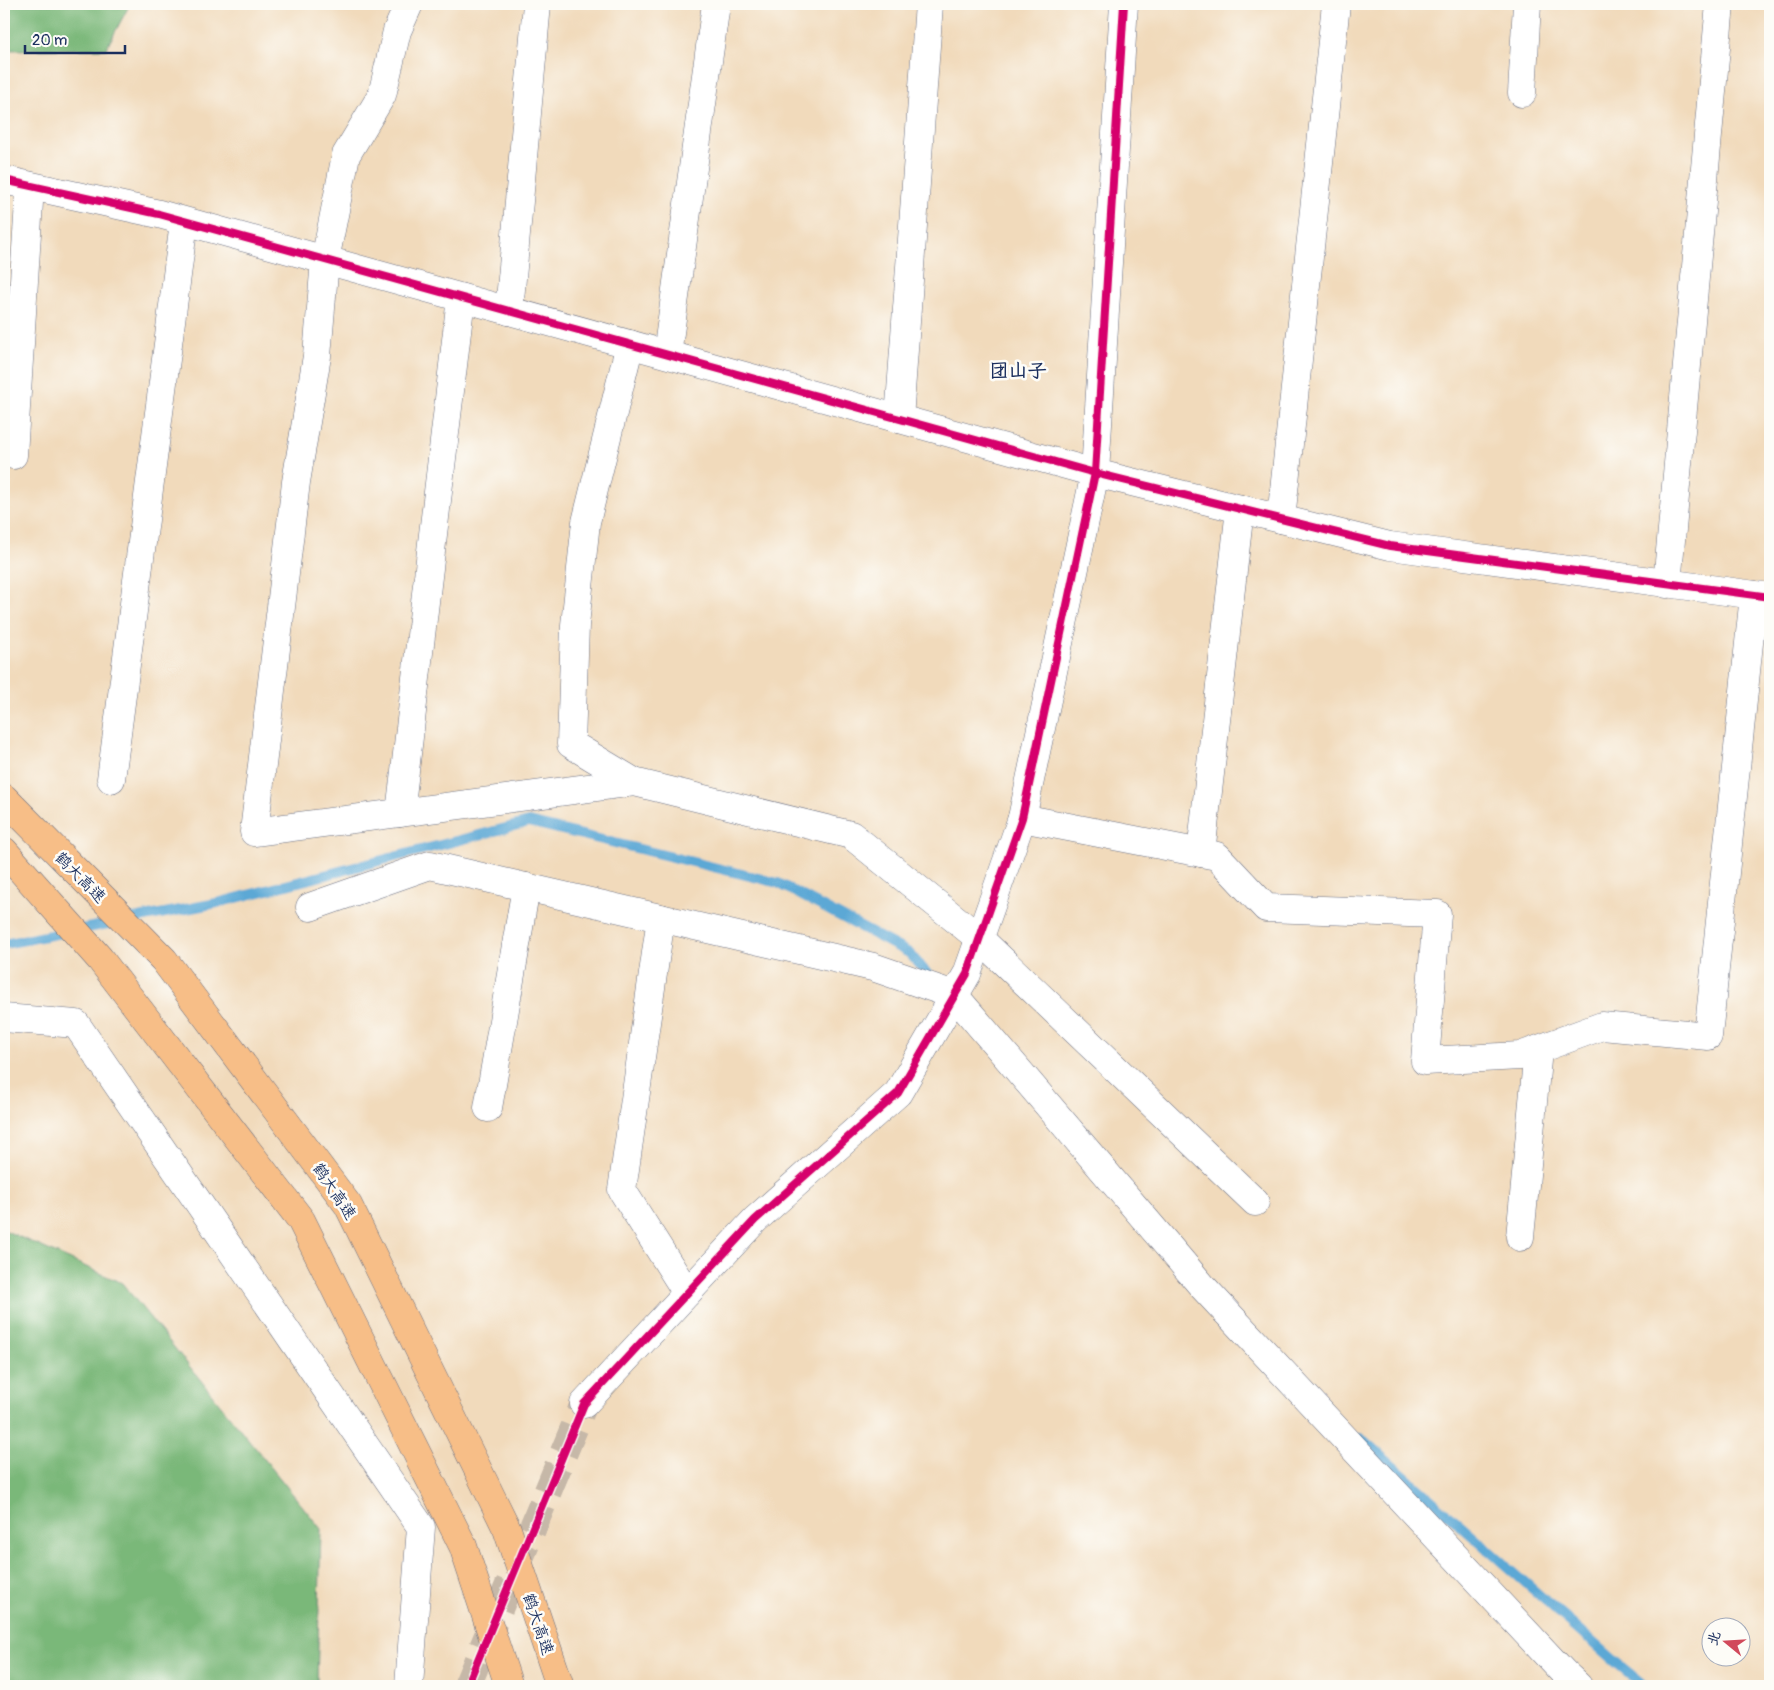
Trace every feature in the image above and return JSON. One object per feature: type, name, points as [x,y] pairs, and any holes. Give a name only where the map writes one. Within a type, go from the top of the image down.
[{"type":"highway","name":"鹤大高速","points":[[4,798],[164,960],[348,1205],[507,1529],[560,1686]]},
{"type":"highway","points":[[4,851],[91,949],[300,1220],[463,1546],[509,1686]]},
{"type":"street","points":[[409,4],[397,31],[382,95],[346,155],[325,260],[317,356],[296,482],[254,832],[634,782]]},
{"type":"street","points":[[509,311],[537,4]]},
{"type":"street","points":[[667,354],[716,4]]},
{"type":"street","points":[[898,418],[928,4]]},
{"type":"street","points":[[584,1404],[754,1220],[898,1093],[968,974],[1022,818],[1095,473],[1124,4]]},
{"type":"street","points":[[1281,519],[1336,4]]},
{"type":"street","points":[[1522,93],[1527,4]]},
{"type":"street","points":[[1667,584],[1720,4]]},
{"type":"street","points":[[4,180],[159,214],[1095,473],[1390,546],[1762,596],[1708,1036],[1602,1026],[1520,1056],[1425,1061],[1437,914],[1266,908],[1217,856],[1022,818]]},
{"type":"street","points":[[13,455],[30,186]]},
{"type":"street","points":[[111,779],[184,222]]},
{"type":"street","points":[[400,813],[462,298]]},
{"type":"street","points":[[630,344],[586,522],[574,625],[571,744],[634,782],[851,835],[980,939],[1255,1202]]},
{"type":"street","points":[[1201,853],[1240,509]]},
{"type":"street","points":[[310,907],[430,865],[873,967],[954,996],[1202,1287],[1578,1686]]},
{"type":"street","points":[[488,1108],[526,887]]},
{"type":"street","points":[[661,918],[622,1190],[687,1293]]},
{"type":"street","points":[[4,1018],[76,1024],[422,1527],[409,1686]]},
{"type":"street","points":[[1520,1236],[1538,1050]]},
{"type":"green space","points":[[4,4],[130,4],[106,49],[4,50]]},
{"type":"green space","points":[[4,1230],[122,1283],[321,1529],[317,1686],[4,1686]]},
{"type":"waterway","points":[[4,944],[217,903],[529,822],[778,883],[909,953],[934,981]]},
{"type":"waterway","points":[[1361,1438],[1645,1686]]},
{"type":"tunnel","points":[[467,1686],[584,1404]]},
{"type":"cycle path","points":[[467,1686],[584,1404],[755,1220],[898,1093],[967,974],[1022,818],[1095,473],[1124,4]]},
{"type":"cycle path","points":[[4,180],[159,214],[1095,473],[1390,546],[1770,597]]},
{"type":"district","name":"团山子","points":[[1018,370]]}]
